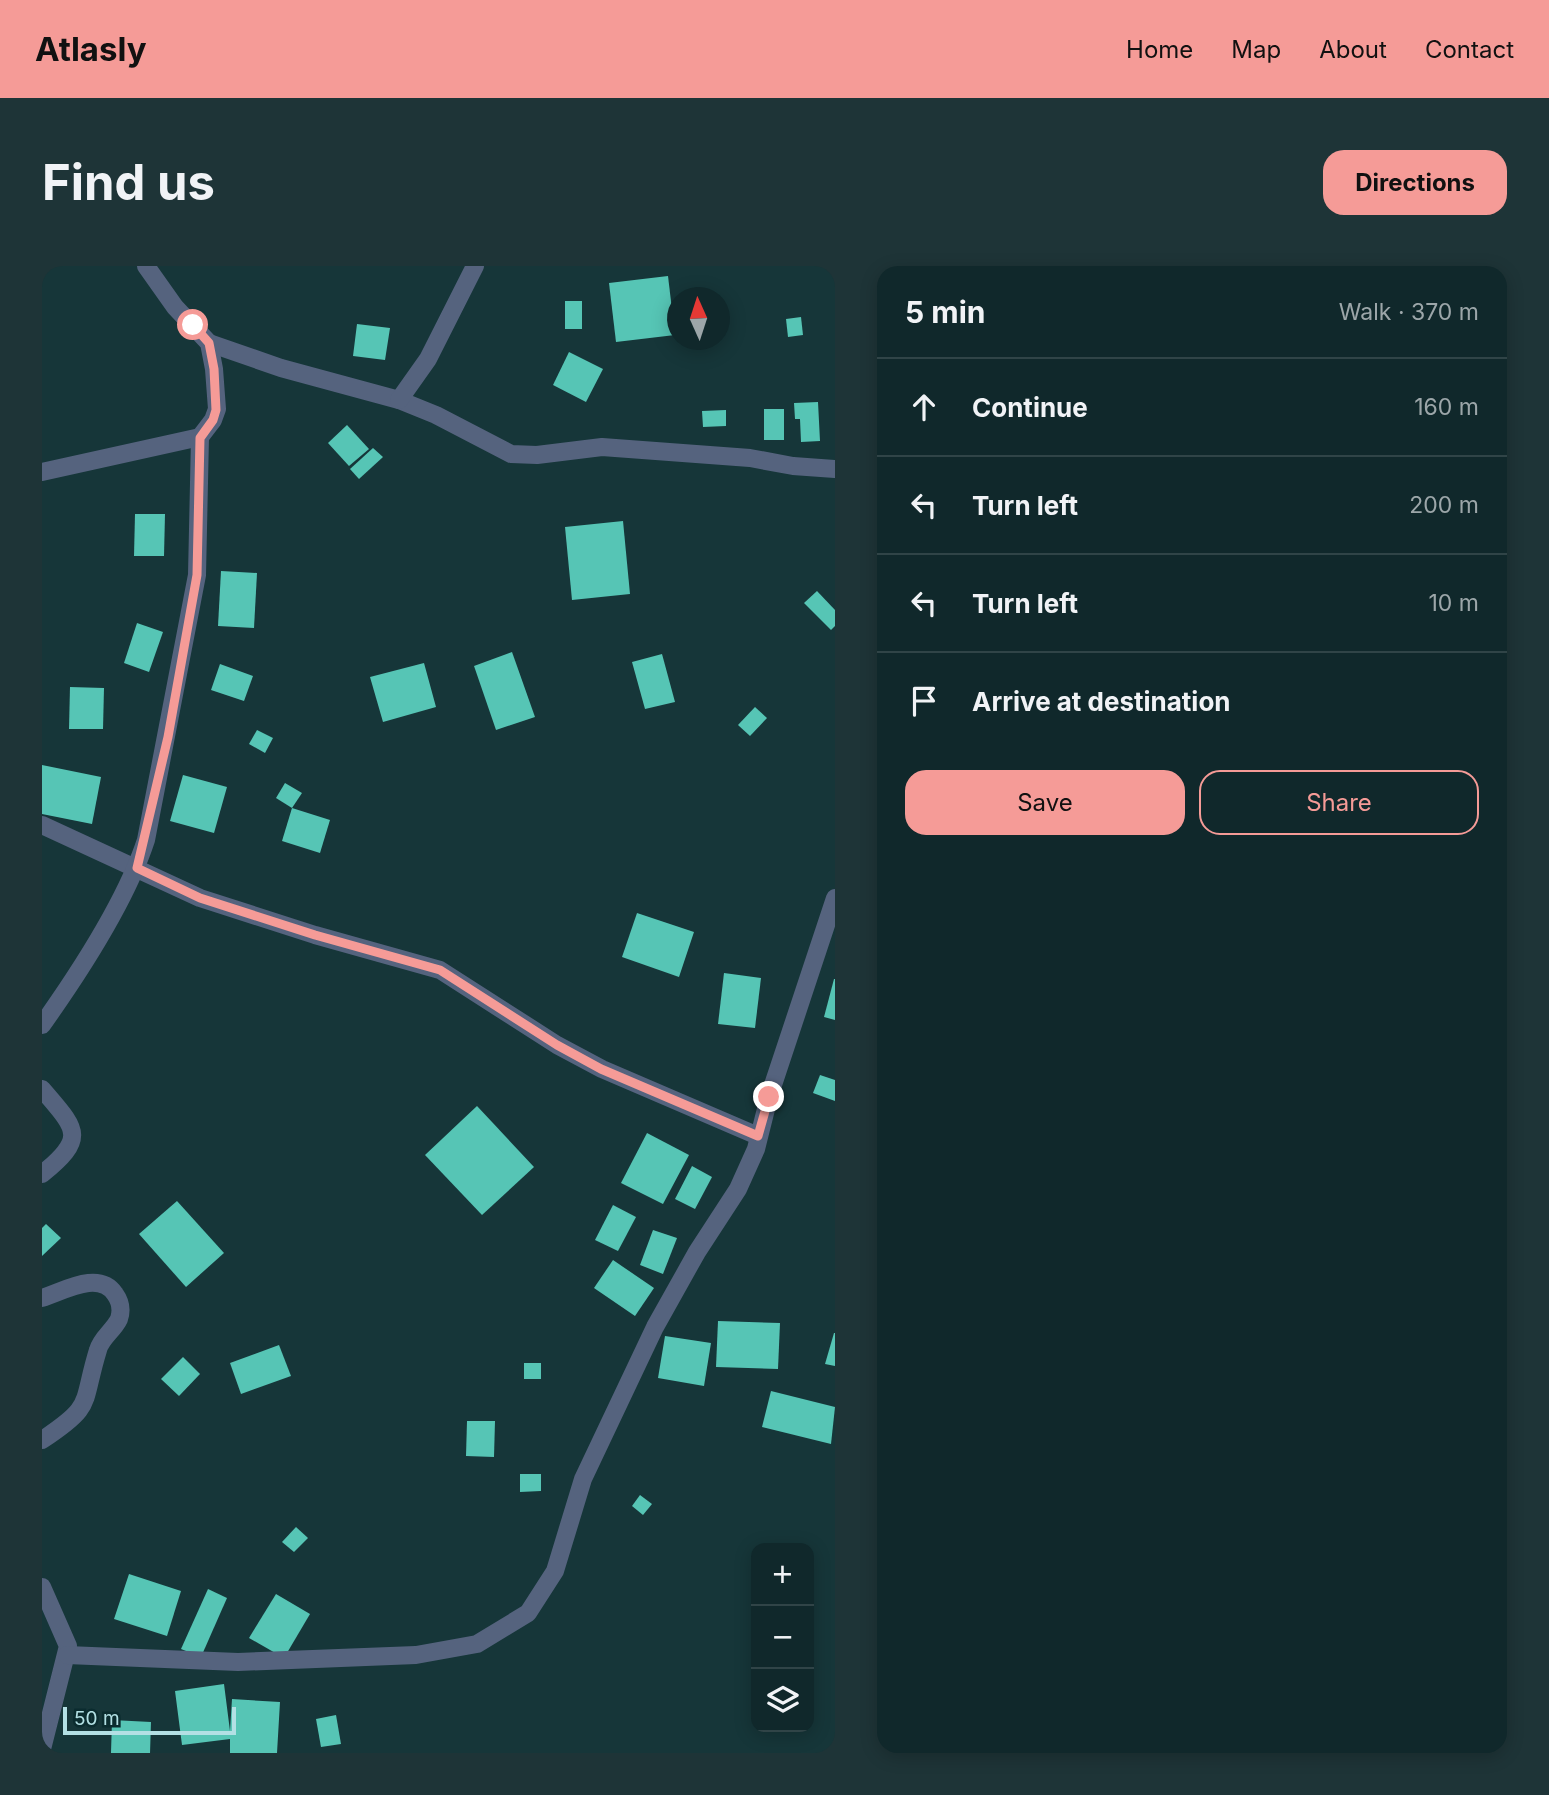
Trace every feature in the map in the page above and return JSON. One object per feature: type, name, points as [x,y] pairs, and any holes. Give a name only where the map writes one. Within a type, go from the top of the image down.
[{"type":"street","points":[[146,266],[168,299],[209,343],[281,368],[399,400],[436,415],[511,454],[537,455],[602,447],[750,458],[793,466],[835,469]]},
{"type":"street","points":[[399,400],[428,359],[475,266]]},
{"type":"street","points":[[42,1026],[64,994],[137,868],[168,737],[197,575],[200,438],[213,420],[216,410],[209,343]]},
{"type":"street","points":[[44,468],[200,438]]},
{"type":"street","points":[[42,825],[200,898],[315,935],[440,970],[557,1045],[601,1069],[758,1136]]},
{"type":"street","points":[[67,1656],[238,1662],[416,1655],[477,1644],[513,1625],[528,1613],[555,1571],[566,1524],[583,1479],[669,1300],[738,1189],[756,1149],[835,898]]},
{"type":"street","points":[[42,1089],[68,1120],[72,1136],[65,1156],[42,1174]]},
{"type":"street","points":[[42,1298],[97,1281],[109,1286],[119,1300],[121,1310],[118,1320],[98,1347],[84,1406],[75,1418],[42,1440]]},
{"type":"street","points":[[42,1587],[68,1646],[42,1749]]},
{"type":"building","points":[[668,276],[667,336],[616,342],[609,283]]},
{"type":"building","points":[[565,301],[582,301],[582,329],[565,329]]},
{"type":"building","points":[[801,317],[803,335],[788,337],[786,319]]},
{"type":"building","points":[[357,324],[390,328],[385,360],[353,356]]},
{"type":"building","points":[[569,352],[603,369],[586,402],[553,385]]},
{"type":"building","points":[[818,402],[820,441],[801,442],[800,419],[795,419],[794,403]]},
{"type":"building","points":[[764,409],[784,409],[784,440],[764,440]]},
{"type":"building","points":[[726,410],[726,426],[703,427],[702,411]]},
{"type":"building","points":[[347,425],[369,449],[349,466],[328,443]]},
{"type":"building","points":[[373,448],[383,457],[359,479],[350,469]]},
{"type":"building","points":[[135,514],[165,514],[164,556],[134,556]]},
{"type":"building","points":[[623,521],[630,594],[572,600],[565,527]]},
{"type":"building","points":[[221,571],[257,573],[254,628],[218,626]]},
{"type":"building","points":[[817,591],[835,610],[835,626],[831,630],[804,603]]},
{"type":"building","points":[[137,623],[163,632],[149,672],[124,663]]},
{"type":"building","points":[[512,652],[535,717],[496,730],[474,666]]},
{"type":"building","points":[[662,654],[675,702],[645,709],[632,662]]},
{"type":"building","points":[[424,663],[436,707],[383,722],[370,677]]},
{"type":"building","points":[[220,664],[253,676],[244,701],[211,690]]},
{"type":"building","points":[[70,687],[104,688],[103,729],[69,729]]},
{"type":"building","points":[[755,707],[767,718],[750,736],[738,725]]},
{"type":"building","points":[[257,730],[273,738],[265,753],[249,744]]},
{"type":"building","points":[[42,765],[101,777],[92,824],[42,814]]},
{"type":"building","points":[[183,775],[227,787],[214,833],[170,821]]},
{"type":"building","points":[[285,783],[302,793],[292,808],[276,798]]},
{"type":"building","points":[[292,808],[330,820],[320,853],[282,841]]},
{"type":"building","points":[[637,913],[694,932],[679,977],[622,957]]},
{"type":"building","points":[[724,973],[761,978],[755,1028],[718,1024]]},
{"type":"building","points":[[835,979],[835,1020],[824,1017]]},
{"type":"building","points":[[820,1075],[835,1080],[835,1101],[813,1093]]},
{"type":"building","points":[[477,1106],[534,1167],[482,1215],[425,1155]]},
{"type":"building","points":[[647,1133],[689,1155],[663,1204],[621,1183]]},
{"type":"building","points":[[692,1166],[712,1177],[695,1209],[675,1199]]},
{"type":"building","points":[[177,1201],[224,1253],[186,1287],[139,1234]]},
{"type":"building","points":[[613,1205],[636,1217],[618,1251],[595,1240]]},
{"type":"building","points":[[46,1224],[61,1238],[42,1256],[42,1228]]},
{"type":"building","points":[[653,1230],[677,1238],[663,1274],[640,1265]]},
{"type":"building","points":[[613,1260],[654,1288],[635,1316],[594,1288]]},
{"type":"building","points":[[718,1321],[780,1323],[778,1369],[716,1367]]},
{"type":"building","points":[[835,1333],[835,1366],[825,1364]]},
{"type":"building","points":[[665,1336],[711,1343],[704,1386],[658,1378]]},
{"type":"building","points":[[279,1345],[291,1376],[241,1394],[230,1363]]},
{"type":"building","points":[[183,1357],[200,1374],[179,1396],[161,1379]]},
{"type":"building","points":[[524,1363],[541,1363],[541,1379],[524,1379]]},
{"type":"building","points":[[771,1391],[835,1407],[831,1444],[762,1427]]},
{"type":"building","points":[[467,1421],[495,1421],[494,1457],[466,1456]]},
{"type":"building","points":[[520,1474],[541,1474],[541,1491],[520,1492]]},
{"type":"building","points":[[640,1495],[652,1504],[643,1515],[632,1506]]},
{"type":"building","points":[[296,1527],[308,1538],[294,1552],[282,1542]]},
{"type":"building","points":[[129,1574],[181,1591],[167,1636],[114,1619]]},
{"type":"building","points":[[208,1589],[227,1598],[201,1657],[181,1649]]},
{"type":"building","points":[[276,1594],[310,1614],[284,1658],[249,1638]]},
{"type":"building","points":[[224,1684],[230,1731],[232,1699],[280,1702],[277,1753],[230,1753],[230,1739],[182,1745],[175,1691]]},
{"type":"building","points":[[336,1715],[341,1744],[321,1747],[316,1719]]},
{"type":"building","points":[[112,1720],[151,1722],[150,1753],[111,1753]]},
{"type":"route","points":[[193,325],[209,343],[214,369],[216,410],[213,420],[200,438],[197,575],[168,737],[146,840],[137,868],[200,898],[315,935],[440,970],[458,979],[557,1045],[601,1069],[758,1136],[769,1097]]}]
